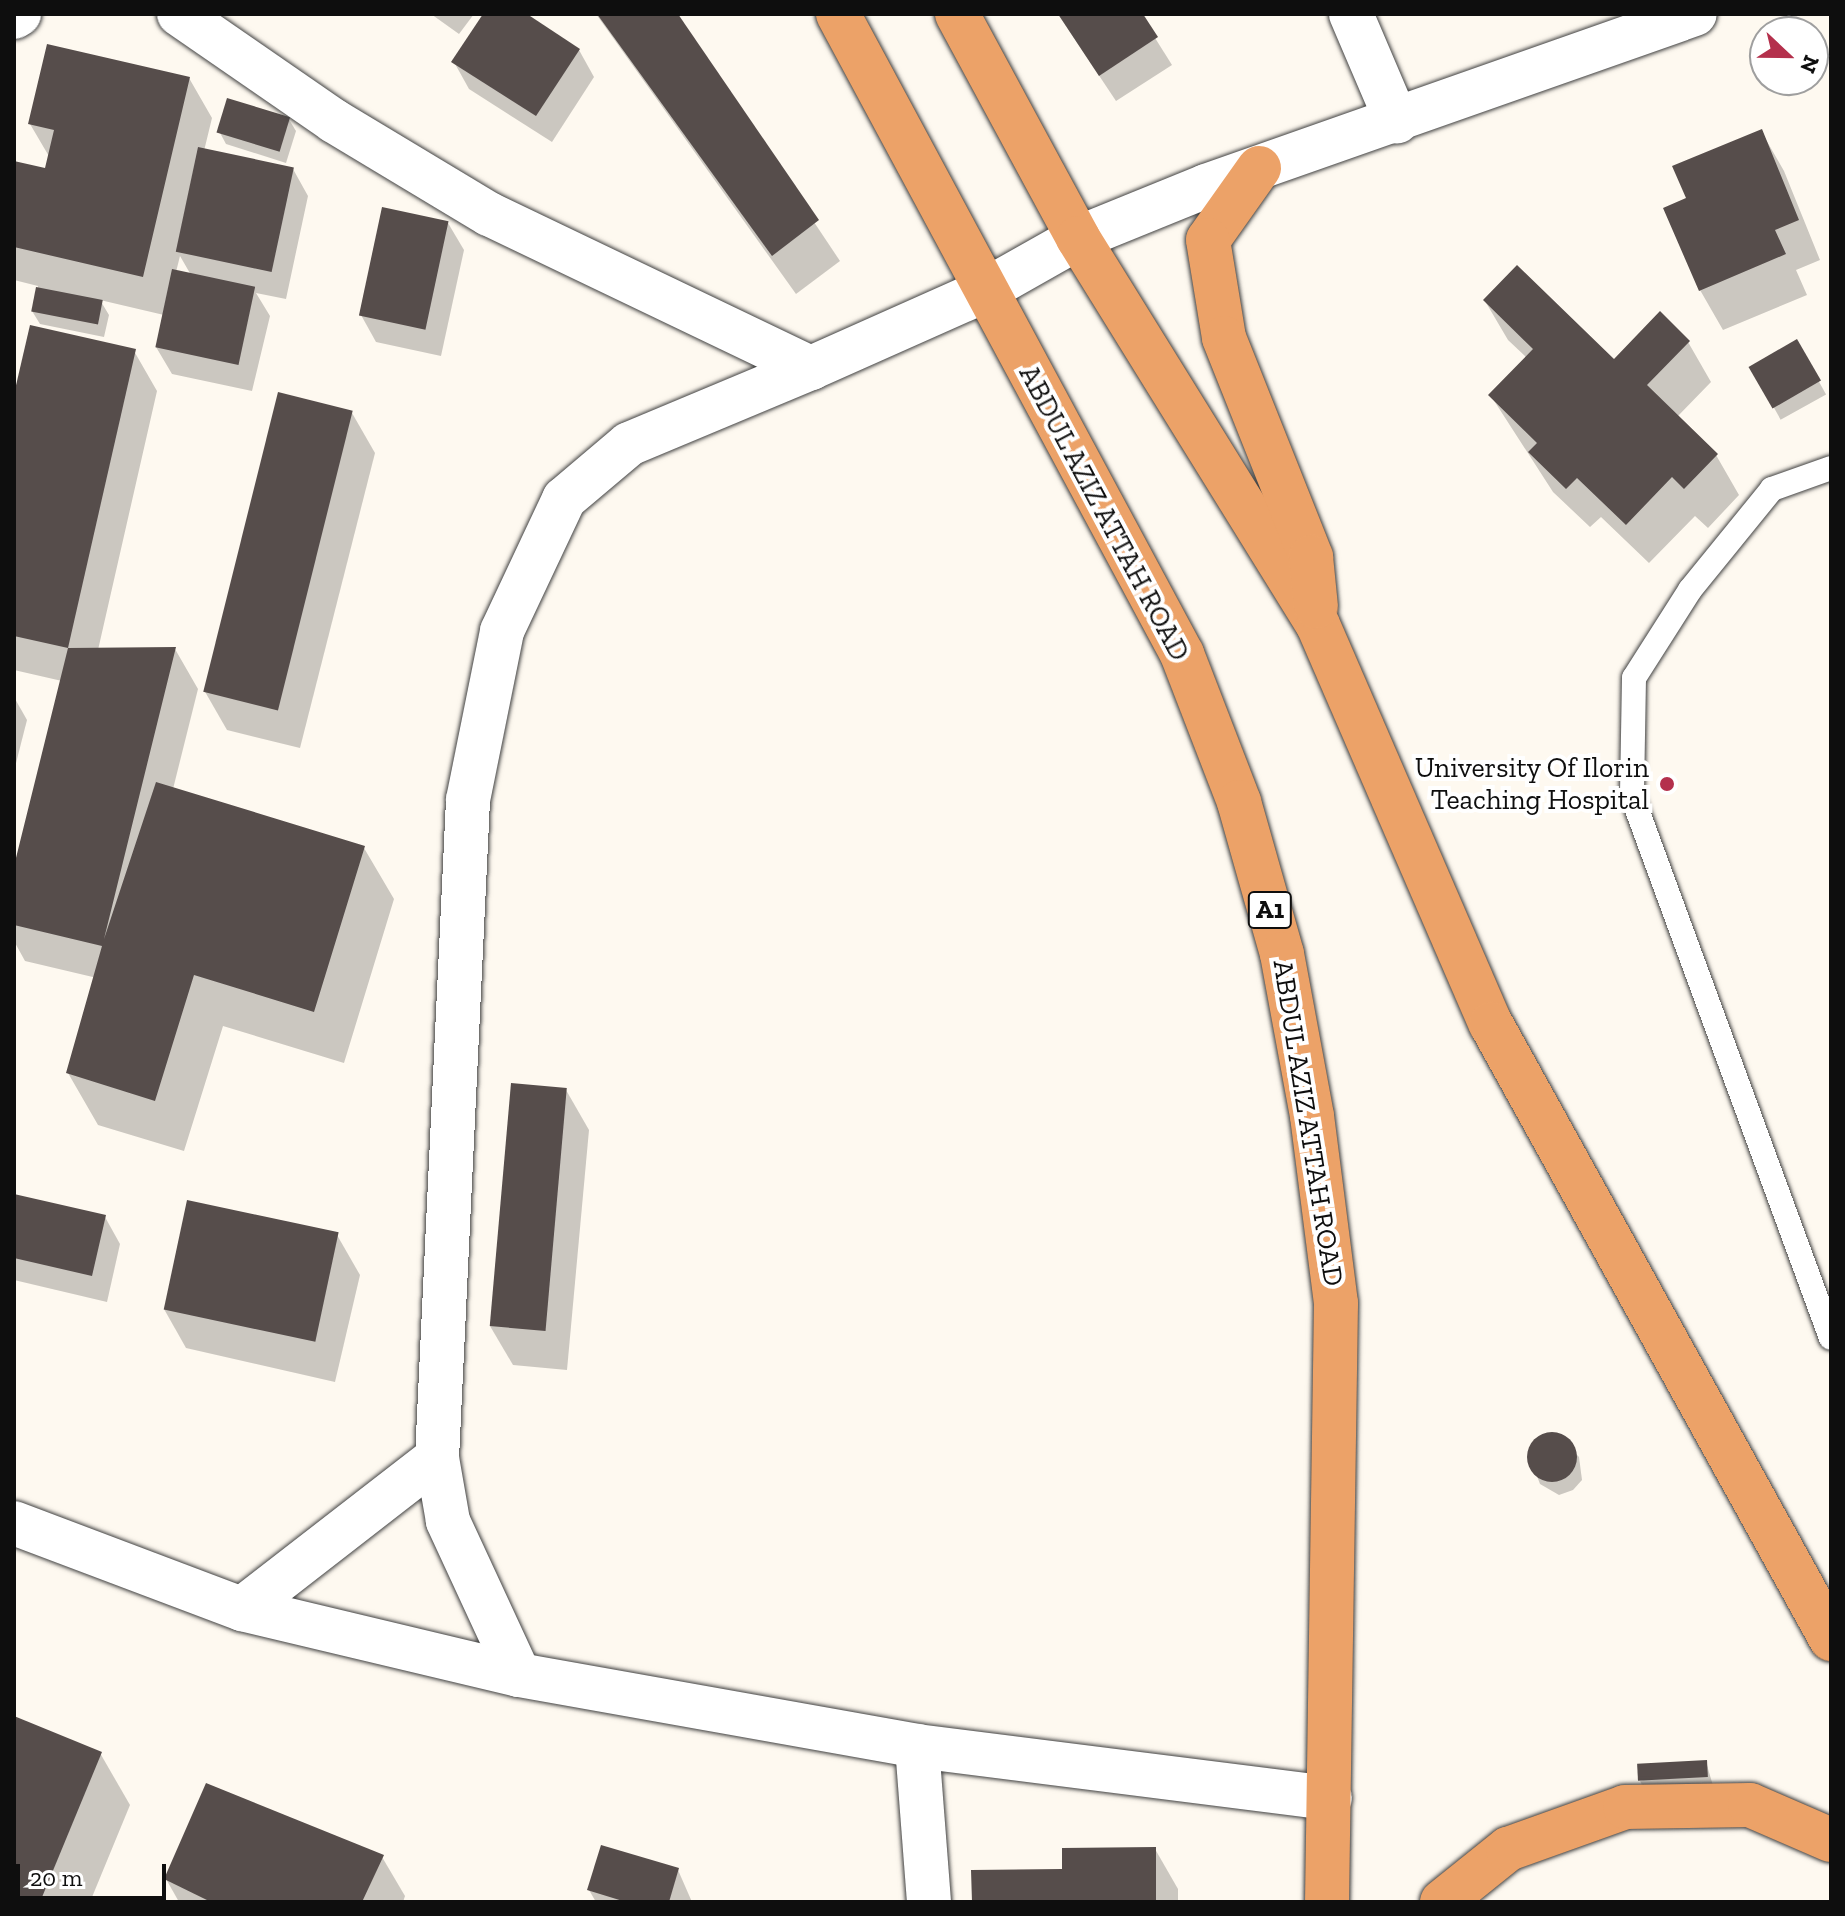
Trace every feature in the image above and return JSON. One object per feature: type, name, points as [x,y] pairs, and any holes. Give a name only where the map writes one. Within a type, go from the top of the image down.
[{"type":"highway","name":"ABDUL AZIZ ATTAH ROAD","points":[[838,14],[1182,654],[1239,802],[1282,954],[1312,1116],[1336,1303],[1327,1902]]},
{"type":"highway","points":[[957,14],[1078,238],[1318,625],[1491,1024],[1831,1639]]},
{"type":"highway","points":[[1259,168],[1208,240],[1224,338],[1311,557],[1318,625]]},
{"type":"highway","points":[[1442,1902],[1508,1849],[1625,1807],[1750,1805],[1831,1840]]},
{"type":"street","points":[[179,14],[334,121],[489,214],[811,368]]},
{"type":"street","points":[[1351,14],[1397,122]]},
{"type":"street","points":[[519,1675],[448,1521],[437,1458],[468,800],[502,631],[564,499],[629,444],[986,290],[1078,238],[1259,168],[1397,122],[1695,14]]},
{"type":"street","points":[[242,1609],[437,1458]]},
{"type":"street","points":[[14,1523],[242,1609],[519,1675],[917,1746],[1330,1798]]},
{"type":"street","points":[[917,1746],[929,1902]]},
{"type":"lane","points":[[1831,468],[1772,489],[1690,590],[1634,678],[1632,796],[1831,1338]]},
{"type":"building","points":[[483,14],[527,14],[580,49],[536,116],[451,62]]},
{"type":"building","points":[[597,14],[678,14],[819,220],[772,256]]},
{"type":"building","points":[[1058,14],[1143,14],[1158,37],[1099,76]]},
{"type":"building","points":[[47,44],[190,77],[143,277],[14,247],[14,161],[45,168],[54,130],[28,124]]},
{"type":"building","points":[[227,98],[290,117],[280,152],[216,132]]},
{"type":"building","points":[[1762,129],[1799,220],[1775,230],[1786,254],[1699,291],[1663,208],[1686,198],[1672,166]]},
{"type":"building","points":[[198,147],[294,167],[272,272],[176,252]]},
{"type":"building","points":[[382,207],[449,221],[425,330],[359,316]]},
{"type":"building","points":[[1517,265],[1614,359],[1660,311],[1690,341],[1647,385],[1718,454],[1684,489],[1672,477],[1626,525],[1577,478],[1566,489],[1528,452],[1537,443],[1488,395],[1533,349],[1483,300]]},
{"type":"building","points":[[172,269],[255,287],[239,365],[155,347]]},
{"type":"building","points":[[36,287],[103,300],[98,325],[31,312]]},
{"type":"building","points":[[30,325],[136,349],[68,648],[14,636],[14,394]]},
{"type":"building","points":[[1797,339],[1821,381],[1773,409],[1749,367]]},
{"type":"building","points":[[278,392],[353,411],[278,710],[203,692]]},
{"type":"building","points":[[176,647],[104,939],[156,782],[365,846],[314,1012],[194,975],[155,1101],[66,1073],[102,946],[14,925],[14,866],[68,648]]},
{"type":"building","points":[[511,1083],[567,1088],[546,1331],[490,1326]]},
{"type":"building","points":[[14,1194],[106,1215],[92,1276],[14,1258]]},
{"type":"building","points":[[187,1200],[339,1232],[315,1342],[164,1310]]},
{"type":"building","points":[[1552,1432],[1570,1439],[1577,1457],[1570,1475],[1552,1482],[1534,1475],[1527,1457],[1534,1439]]},
{"type":"building","points":[[14,1716],[102,1752],[40,1902],[14,1902]]},
{"type":"building","points":[[1707,1760],[1708,1777],[1638,1781],[1637,1764]]},
{"type":"building","points":[[206,1783],[384,1855],[362,1902],[211,1902],[164,1879]]},
{"type":"building","points":[[601,1845],[679,1868],[669,1902],[626,1902],[587,1890]]},
{"type":"building","points":[[1156,1847],[1156,1902],[972,1902],[971,1870],[1062,1869],[1062,1848]]},
{"type":"place","name":"University Of Ilorin Teaching Hospital","points":[[1667,784]]}]
